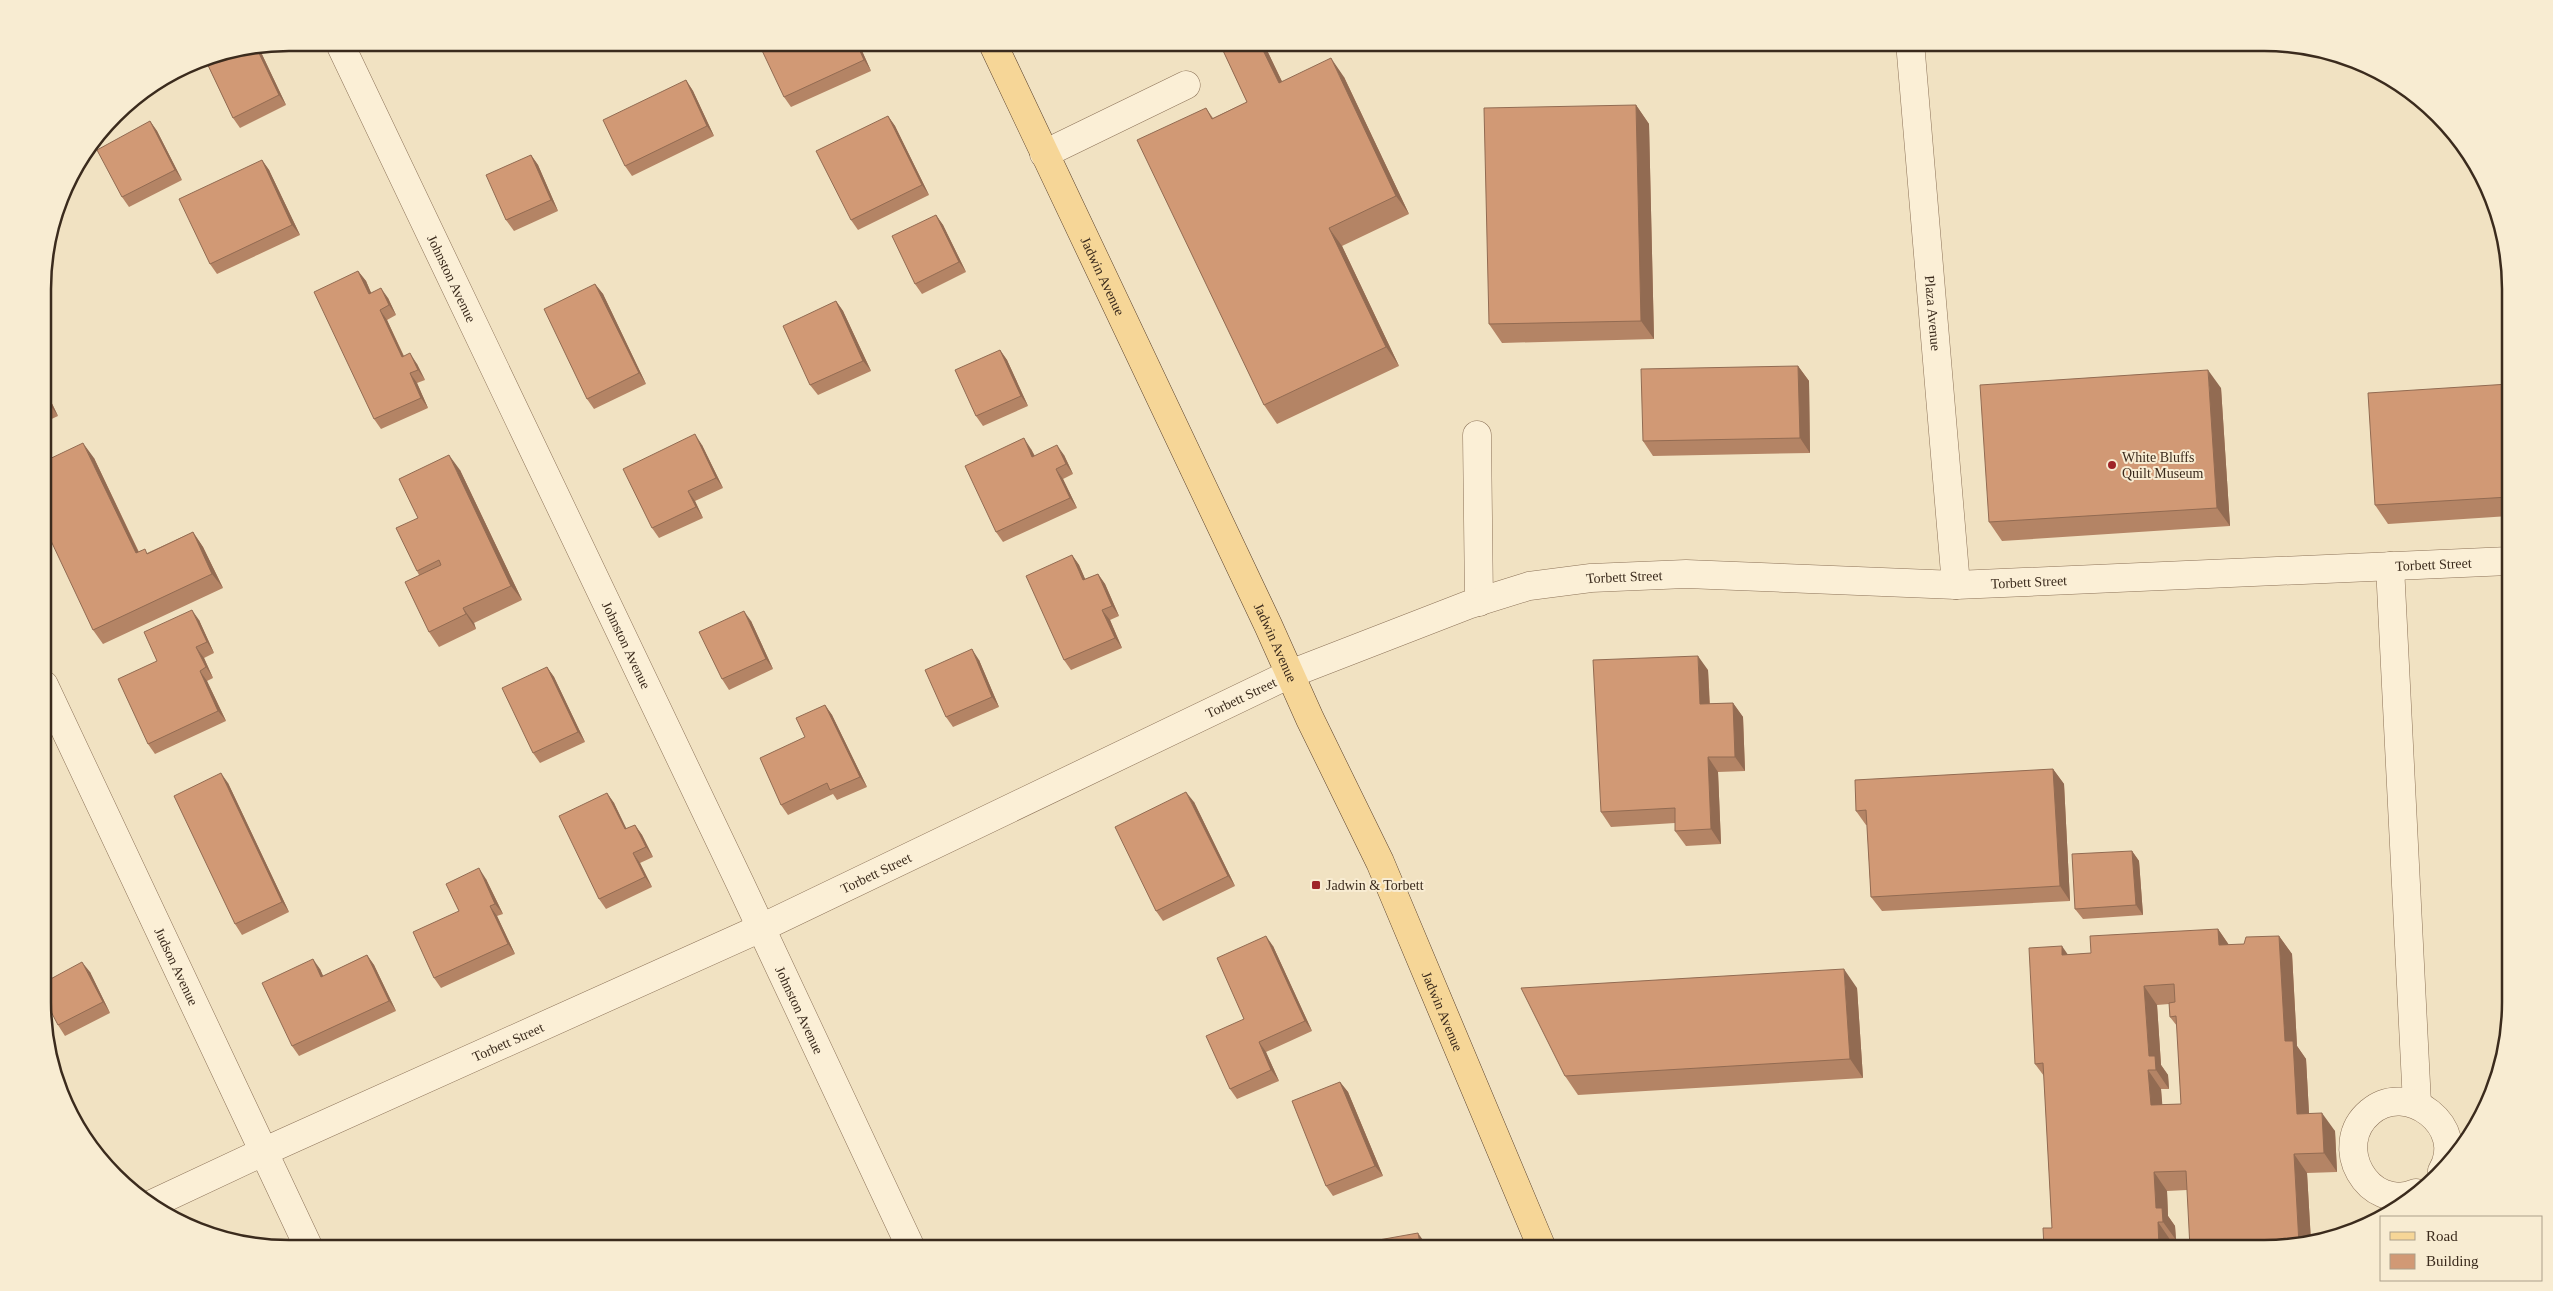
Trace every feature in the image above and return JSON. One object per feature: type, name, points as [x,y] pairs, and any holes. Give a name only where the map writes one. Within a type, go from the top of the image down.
[{"type":"main road","name":"Jadwin Avenue","points":[[996,51],[1380,862],[1539,1240]]},
{"type":"street","name":"Johnston Avenue","points":[[343,51],[761,928],[907,1240]]},
{"type":"street","name":"Plaza Avenue","points":[[1911,51],[1956,585]]},
{"type":"street","points":[[1044,154],[1186,85]]},
{"type":"street","points":[[1477,435],[1480,602]]},
{"type":"street","name":"Torbett Street","points":[[159,1201],[761,928],[1290,674],[1480,602],[1529,586],[1591,578],[1686,574],[1956,585],[2502,561]]},
{"type":"street","points":[[2390,566],[2417,1104]]},
{"type":"street","name":"Judson Avenue","points":[[51,700],[305,1240]]},
{"type":"street","points":[[2402,1196],[2396,1197],[2382,1193],[2368,1185],[2357,1171],[2352,1156],[2353,1139],[2359,1124],[2370,1112],[2384,1104],[2400,1101],[2417,1104],[2430,1112],[2440,1123],[2446,1137],[2447,1154]]},
{"type":"building","points":[[762,51],[860,51],[864,60],[784,97]]},
{"type":"building","points":[[1223,51],[1263,51],[1279,83],[1331,58],[1396,196],[1329,228],[1386,347],[1264,405],[1137,140],[1206,108],[1212,119],[1247,102]]},
{"type":"building","points":[[259,53],[279,95],[233,118],[208,66],[227,59]]},
{"type":"building","points":[[686,80],[707,126],[625,166],[603,120]]},
{"type":"building","points":[[1636,105],[1641,321],[1489,324],[1484,108]]},
{"type":"building","points":[[888,116],[922,185],[851,220],[816,151]]},
{"type":"building","points":[[150,121],[175,170],[122,197],[97,150]]},
{"type":"building","points":[[531,155],[551,200],[506,220],[486,175]]},
{"type":"building","points":[[262,160],[292,225],[210,264],[179,199]]},
{"type":"building","points":[[936,215],[959,262],[915,284],[892,236]]},
{"type":"building","points":[[358,271],[369,294],[381,288],[389,305],[380,310],[402,357],[410,353],[418,370],[410,373],[421,398],[374,419],[314,292]]},
{"type":"building","points":[[595,284],[639,373],[587,399],[544,309]]},
{"type":"building","points":[[836,301],[863,361],[810,385],[783,326]]},
{"type":"building","points":[[1000,350],[1021,396],[976,416],[955,370]]},
{"type":"building","points":[[1798,366],[1800,438],[1643,441],[1641,369]]},
{"type":"building","name":"White Bluffs Quilt Museum","points":[[2208,370],[2217,508],[1989,522],[1980,385]]},
{"type":"building","points":[[2502,384],[2502,497],[2375,505],[2368,393]]},
{"type":"building","points":[[695,434],[716,478],[688,491],[696,507],[652,528],[623,469]]},
{"type":"building","points":[[1024,438],[1032,457],[1057,445],[1066,464],[1056,469],[1070,498],[996,532],[965,466]]},
{"type":"building","points":[[83,443],[136,553],[145,549],[147,554],[193,532],[212,574],[93,630],[51,541],[51,458]]},
{"type":"building","points":[[449,455],[511,586],[463,608],[466,614],[429,632],[405,582],[441,565],[439,560],[417,571],[396,528],[418,518],[399,479]]},
{"type":"building","points":[[1072,555],[1083,580],[1098,574],[1112,606],[1102,610],[1115,638],[1064,660],[1026,576]]},
{"type":"building","points":[[192,610],[207,642],[196,647],[206,667],[200,671],[218,711],[148,744],[118,679],[157,661],[144,632]]},
{"type":"building","points":[[744,611],[766,659],[722,679],[699,632]]},
{"type":"building","points":[[972,649],[992,697],[946,717],[925,670]]},
{"type":"building","points":[[1698,656],[1700,704],[1733,703],[1735,757],[1708,757],[1711,829],[1675,831],[1675,808],[1601,812],[1593,660]]},
{"type":"building","points":[[547,667],[578,732],[533,753],[502,688]]},
{"type":"building","points":[[825,705],[860,777],[830,790],[827,783],[781,805],[760,758],[805,737],[796,718]]},
{"type":"building","points":[[2053,769],[2060,886],[1871,897],[1866,810],[1856,811],[1855,780]]},
{"type":"building","points":[[221,773],[282,902],[235,924],[174,796]]},
{"type":"building","points":[[1186,792],[1228,876],[1156,911],[1115,827]]},
{"type":"building","points":[[607,793],[625,829],[635,825],[646,847],[633,853],[645,877],[599,899],[559,816]]},
{"type":"building","points":[[2132,851],[2136,905],[2075,909],[2072,854]]},
{"type":"building","points":[[479,868],[495,904],[490,906],[508,944],[434,978],[413,932],[459,911],[446,884]]},
{"type":"building","points":[[2218,929],[2219,945],[2244,944],[2246,937],[2279,936],[2285,1041],[2293,1041],[2297,1114],[2322,1113],[2324,1153],[2294,1154],[2299,1237],[2264,1240],[2190,1240],[2186,1171],[2154,1172],[2156,1208],[2162,1208],[2163,1222],[2158,1222],[2159,1240],[2044,1240],[2043,1228],[2052,1228],[2043,1063],[2035,1064],[2029,948],[2062,946],[2062,955],[2091,953],[2090,936]],"holes":[[[2174,984],[2175,1002],[2169,1003],[2170,1017],[2176,1016],[2181,1104],[2151,1105],[2148,1070],[2156,1070],[2155,1056],[2149,1056],[2144,986]]]},
{"type":"building","points":[[1266,936],[1305,1021],[1259,1042],[1271,1070],[1230,1089],[1206,1036],[1244,1019],[1217,958]]},
{"type":"building","points":[[367,955],[389,1001],[292,1046],[262,983],[313,959],[321,977]]},
{"type":"building","points":[[82,962],[103,1002],[58,1025],[52,1013],[51,979]]},
{"type":"building","points":[[1844,969],[1850,1059],[1565,1076],[1521,988]]},
{"type":"building","points":[[1340,1082],[1375,1166],[1326,1186],[1292,1101]]},
{"type":"building","points":[[1418,1233],[1419,1240],[1379,1240]]},
{"type":"place","name":"White Bluffs Quilt Museum","points":[[2112,465]]},
{"type":"place","name":"Jadwin & Torbett","points":[[1316,885]]}]
